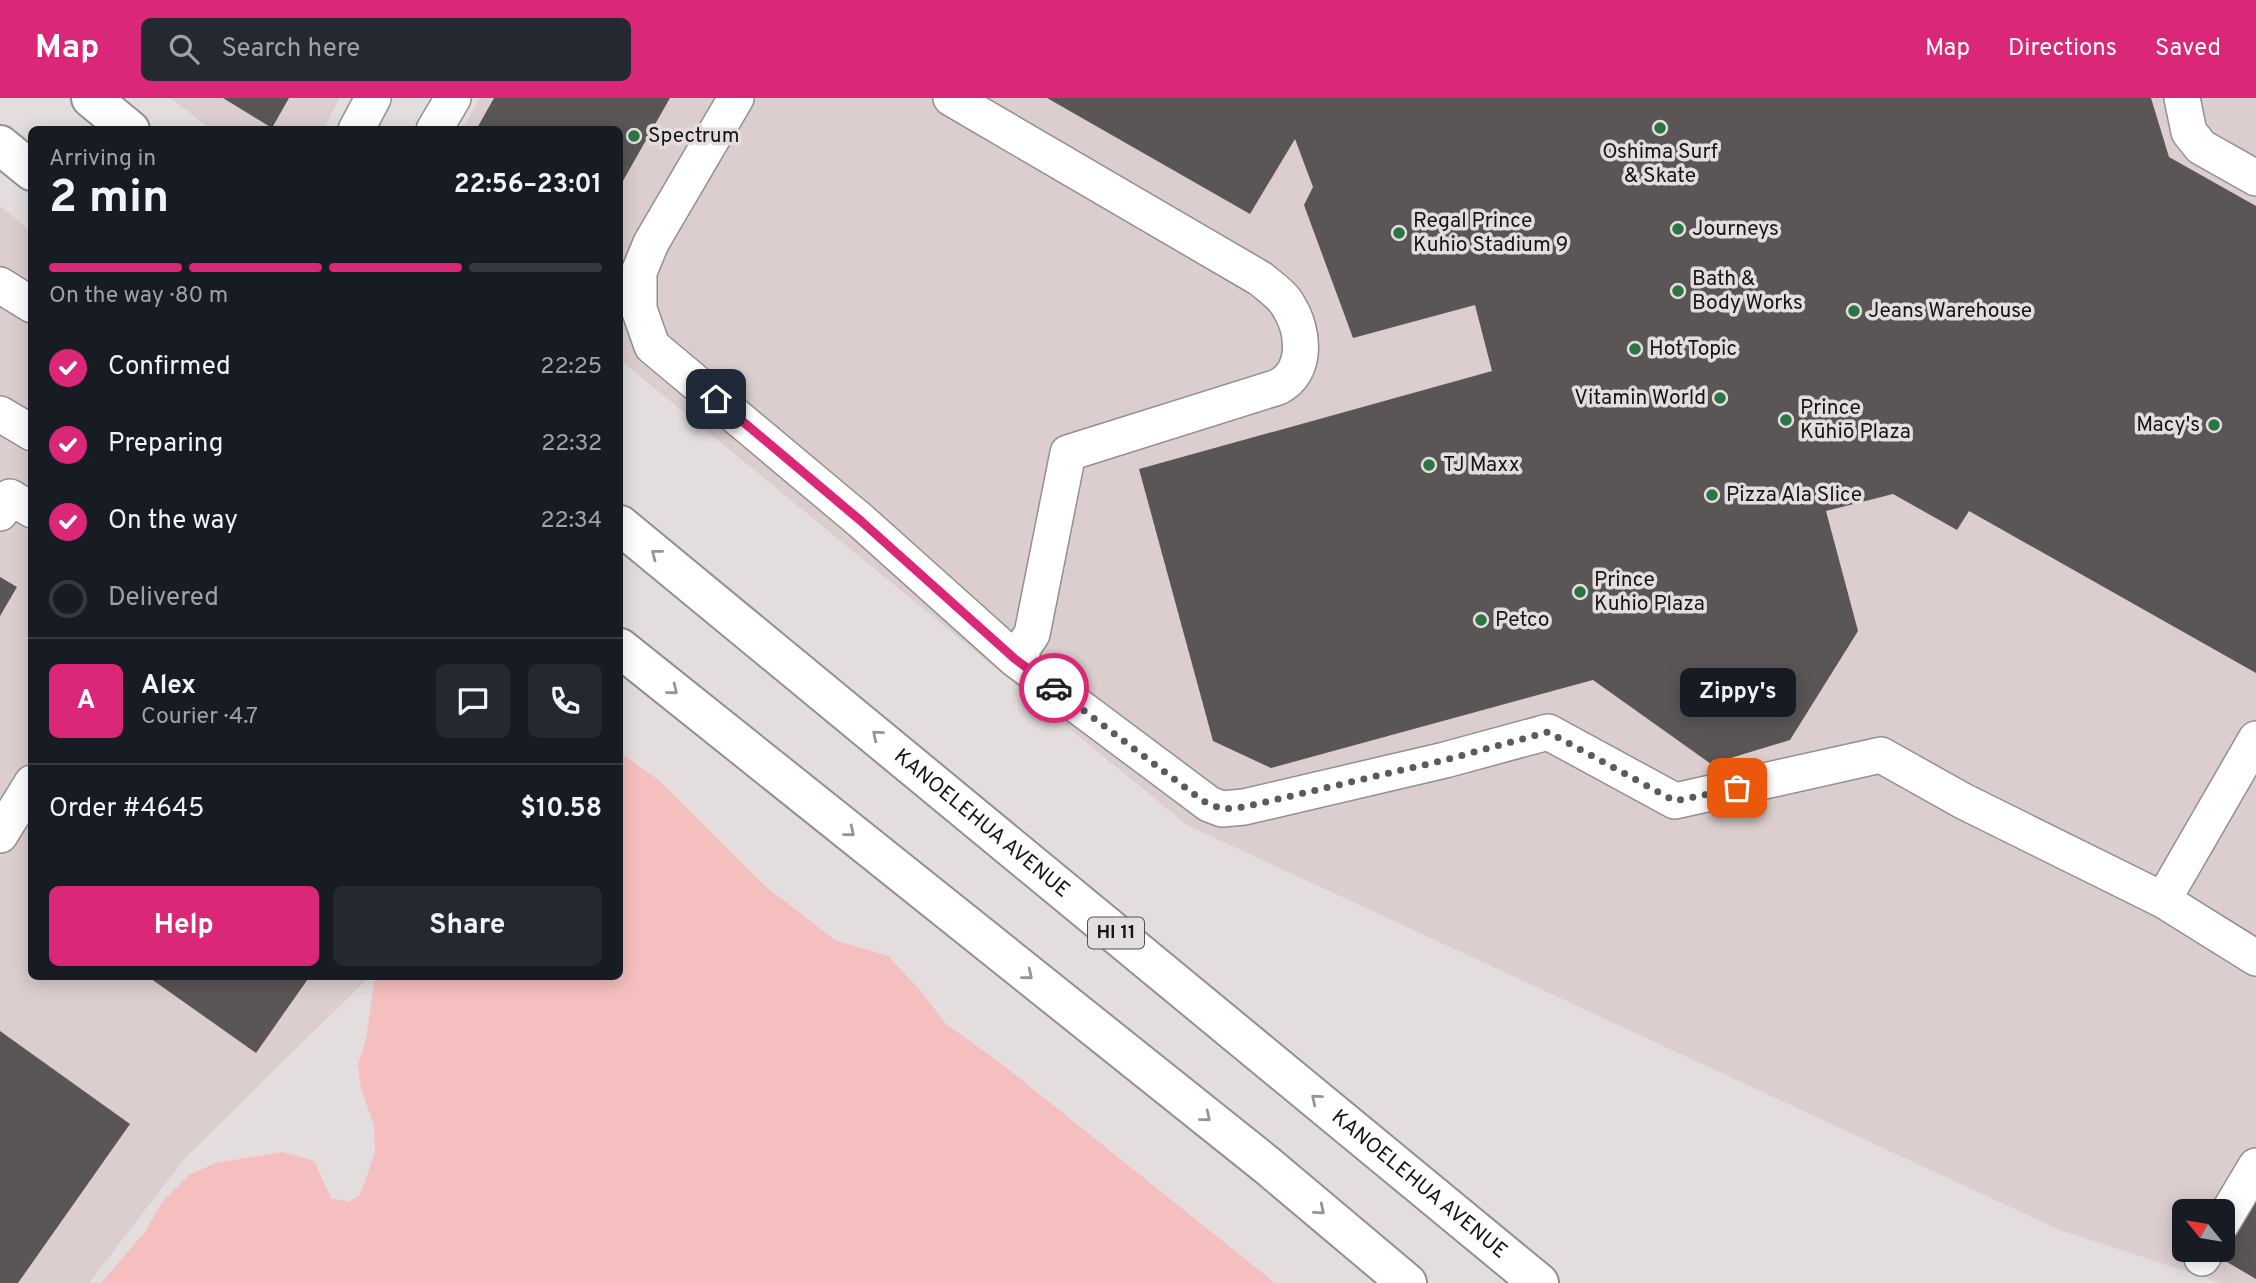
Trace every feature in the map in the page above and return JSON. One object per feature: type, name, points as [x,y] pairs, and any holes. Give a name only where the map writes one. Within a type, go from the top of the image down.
[{"type":"highway","points":[[91,98],[125,126]]},
{"type":"highway","points":[[0,145],[28,168]]},
{"type":"highway","name":"KANOELEHUA AVENUE","points":[[623,527],[1539,1283]]},
{"type":"highway","points":[[623,650],[1268,1166],[1407,1283]]},
{"type":"street","points":[[358,126],[373,98]]},
{"type":"street","points":[[436,126],[453,98]]},
{"type":"street","points":[[736,98],[651,243],[639,271],[639,309],[652,346],[861,521],[1015,659],[1203,801],[1222,809],[1244,807],[1548,732],[1675,801],[1881,755],[1963,801],[2164,901],[2256,958]]},
{"type":"street","points":[[951,98],[1261,279],[1289,306],[1301,339],[1298,366],[1285,384],[1068,453],[1032,634],[1015,659]]},
{"type":"street","points":[[2182,98],[2189,132],[2201,148],[2256,178]]},
{"type":"street","points":[[0,285],[28,302]]},
{"type":"street","points":[[0,414],[28,431]]},
{"type":"street","points":[[0,513],[10,497],[28,508]]},
{"type":"street","points":[[2164,901],[2256,739]]},
{"type":"street","points":[[0,835],[28,790]]},
{"type":"street","points":[[2235,1201],[2256,1166]]},
{"type":"shaded area","points":[[171,98],[340,98],[325,126],[206,126]]},
{"type":"shaded area","name":"Prince Kuhio Plaza","points":[[480,98],[2256,98],[2256,1283],[2222,1283],[2060,1230],[1187,825],[623,362],[623,126],[464,126]]},
{"type":"shaded area","points":[[0,206],[28,229],[28,980],[366,980],[185,1158],[89,1283],[0,1283]]},
{"type":"shaded area","points":[[623,755],[660,781],[765,886],[835,940],[888,956],[920,990],[946,1024],[1003,1065],[1275,1283],[101,1283],[145,1232],[162,1202],[190,1174],[216,1163],[282,1152],[314,1161],[331,1198],[348,1202],[360,1195],[375,1153],[374,1125],[361,1089],[358,1065],[366,1039],[375,980],[623,980]]},
{"type":"building","points":[[223,98],[289,98],[273,126],[269,126]]},
{"type":"building","points":[[494,98],[670,98],[623,181],[623,126],[478,126]]},
{"type":"building","name":"Prince Kūhiō Plaza","points":[[1047,98],[2151,98],[2169,157],[2256,206],[2256,673],[1969,511],[1957,530],[1893,494],[1826,511],[1858,631],[1790,740],[1711,764],[1593,680],[1271,768],[1213,741],[1139,469],[1492,371],[1475,305],[1353,338],[1304,205],[1313,187],[1295,139],[1250,214]]},
{"type":"building","points":[[0,577],[17,587],[0,616]]},
{"type":"building","points":[[153,980],[307,980],[256,1053]]},
{"type":"building","points":[[0,1031],[130,1124],[18,1283],[0,1283]]},
{"type":"building","points":[[2256,1185],[2256,1279],[2227,1262],[2235,1262],[2235,1221]]},
{"type":"way so far","points":[[1054,688],[1203,801],[1222,809],[1244,807],[1341,785],[1548,732],[1675,801],[1737,788]]},
{"type":"place","name":"Oshima Surf & Skate","points":[[1660,128]]},
{"type":"place","name":"Spectrum","points":[[634,136]]},
{"type":"place","name":"Journeys","points":[[1678,229]]},
{"type":"place","name":"Regal Prince Kuhio Stadium 9","points":[[1399,233]]},
{"type":"place","name":"Bath & Body Works","points":[[1678,291]]},
{"type":"place","name":"Jeans Warehouse","points":[[1854,311]]},
{"type":"place","name":"Hot Topic","points":[[1635,349]]},
{"type":"place","name":"Vitamin World","points":[[1720,398]]},
{"type":"place","name":"Prince Kūhiō Plaza","points":[[1786,420]]},
{"type":"place","name":"Macy's","points":[[2214,425]]},
{"type":"place","name":"TJ Maxx","points":[[1429,465]]},
{"type":"place","name":"Pizza Ala Slice","points":[[1712,495]]},
{"type":"place","name":"Prince Kuhio Plaza","points":[[1580,592]]},
{"type":"place","name":"Petco","points":[[1481,620]]},
{"type":"place","name":"Zippy's","points":[[1737,788]]},
{"type":"route","points":[[716,399],[861,521],[1015,659],[1054,688]]}]
